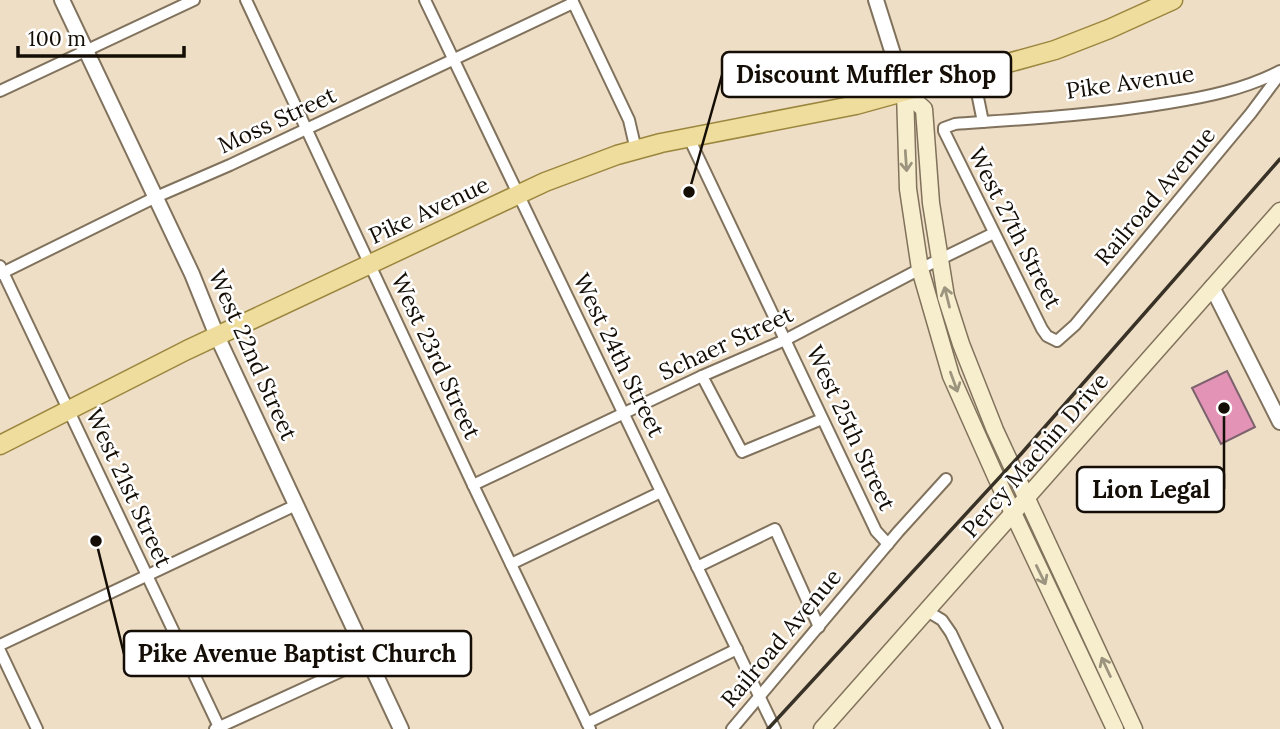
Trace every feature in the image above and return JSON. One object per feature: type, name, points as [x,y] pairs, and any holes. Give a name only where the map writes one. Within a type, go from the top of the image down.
[{"type":"main road","name":"Pike Avenue","points":[[0,445],[217,336],[581,168],[635,150],[831,111],[1055,50],[1173,0]]},
{"type":"main road","points":[[905,92],[923,109],[931,203],[946,297],[975,382],[1134,729]]},
{"type":"main road","points":[[905,92],[908,189],[920,269],[951,376],[1115,729]]},
{"type":"main road","name":"Percy Machin Drive","points":[[822,729],[1212,287],[1278,219]]},
{"type":"street","name":"West 22nd Street","points":[[62,0],[192,274],[217,336],[401,729]]},
{"type":"street","points":[[0,91],[194,0]]},
{"type":"street","name":"West 23rd Street","points":[[246,0],[472,485],[589,726]]},
{"type":"street","name":"West 24th Street","points":[[425,0],[775,729]]},
{"type":"street","points":[[876,0],[905,92]]},
{"type":"street","points":[[572,2],[629,120],[635,150]]},
{"type":"street","name":"Moss Street","points":[[1,271],[572,2]]},
{"type":"street","name":"Pike Avenue","points":[[944,128],[955,124],[1108,112],[1184,101],[1244,87],[1280,72]]},
{"type":"street","name":"Railroad Avenue","points":[[1057,341],[1075,325],[1251,113],[1280,72]]},
{"type":"street","points":[[973,73],[983,122]]},
{"type":"street","name":"West 27th Street","points":[[944,128],[1042,329],[1047,336],[1057,341]]},
{"type":"street","name":"West 25th Street","points":[[689,138],[876,531],[888,544]]},
{"type":"street","name":"Schaer Street","points":[[472,485],[702,376],[785,340],[994,233]]},
{"type":"street","name":"West 21st Street","points":[[1,271],[218,728]]},
{"type":"street","points":[[1212,287],[1280,422]]},
{"type":"street","points":[[702,376],[742,452],[822,419]]},
{"type":"street","name":"Railroad Avenue","points":[[732,729],[888,544],[946,480]]},
{"type":"street","points":[[511,564],[662,492]]},
{"type":"street","points":[[0,645],[296,505]]},
{"type":"street","points":[[697,567],[775,529],[819,627]]},
{"type":"street","points":[[927,611],[942,620],[951,633],[997,729]]},
{"type":"street","points":[[589,726],[737,649]]},
{"type":"street","points":[[0,651],[37,729]]},
{"type":"street","points":[[218,728],[368,659]]},
{"type":"building","points":[[1227,371],[1255,427],[1221,444],[1192,388]]},
{"type":"railway","points":[[768,729],[1021,454],[1280,159]]},
{"type":"place","name":"Discount Muffler Shop","points":[[689,192]]},
{"type":"place","name":"Lion Legal","points":[[1224,408]]},
{"type":"place","name":"Pike Avenue Baptist Church","points":[[96,541]]}]
